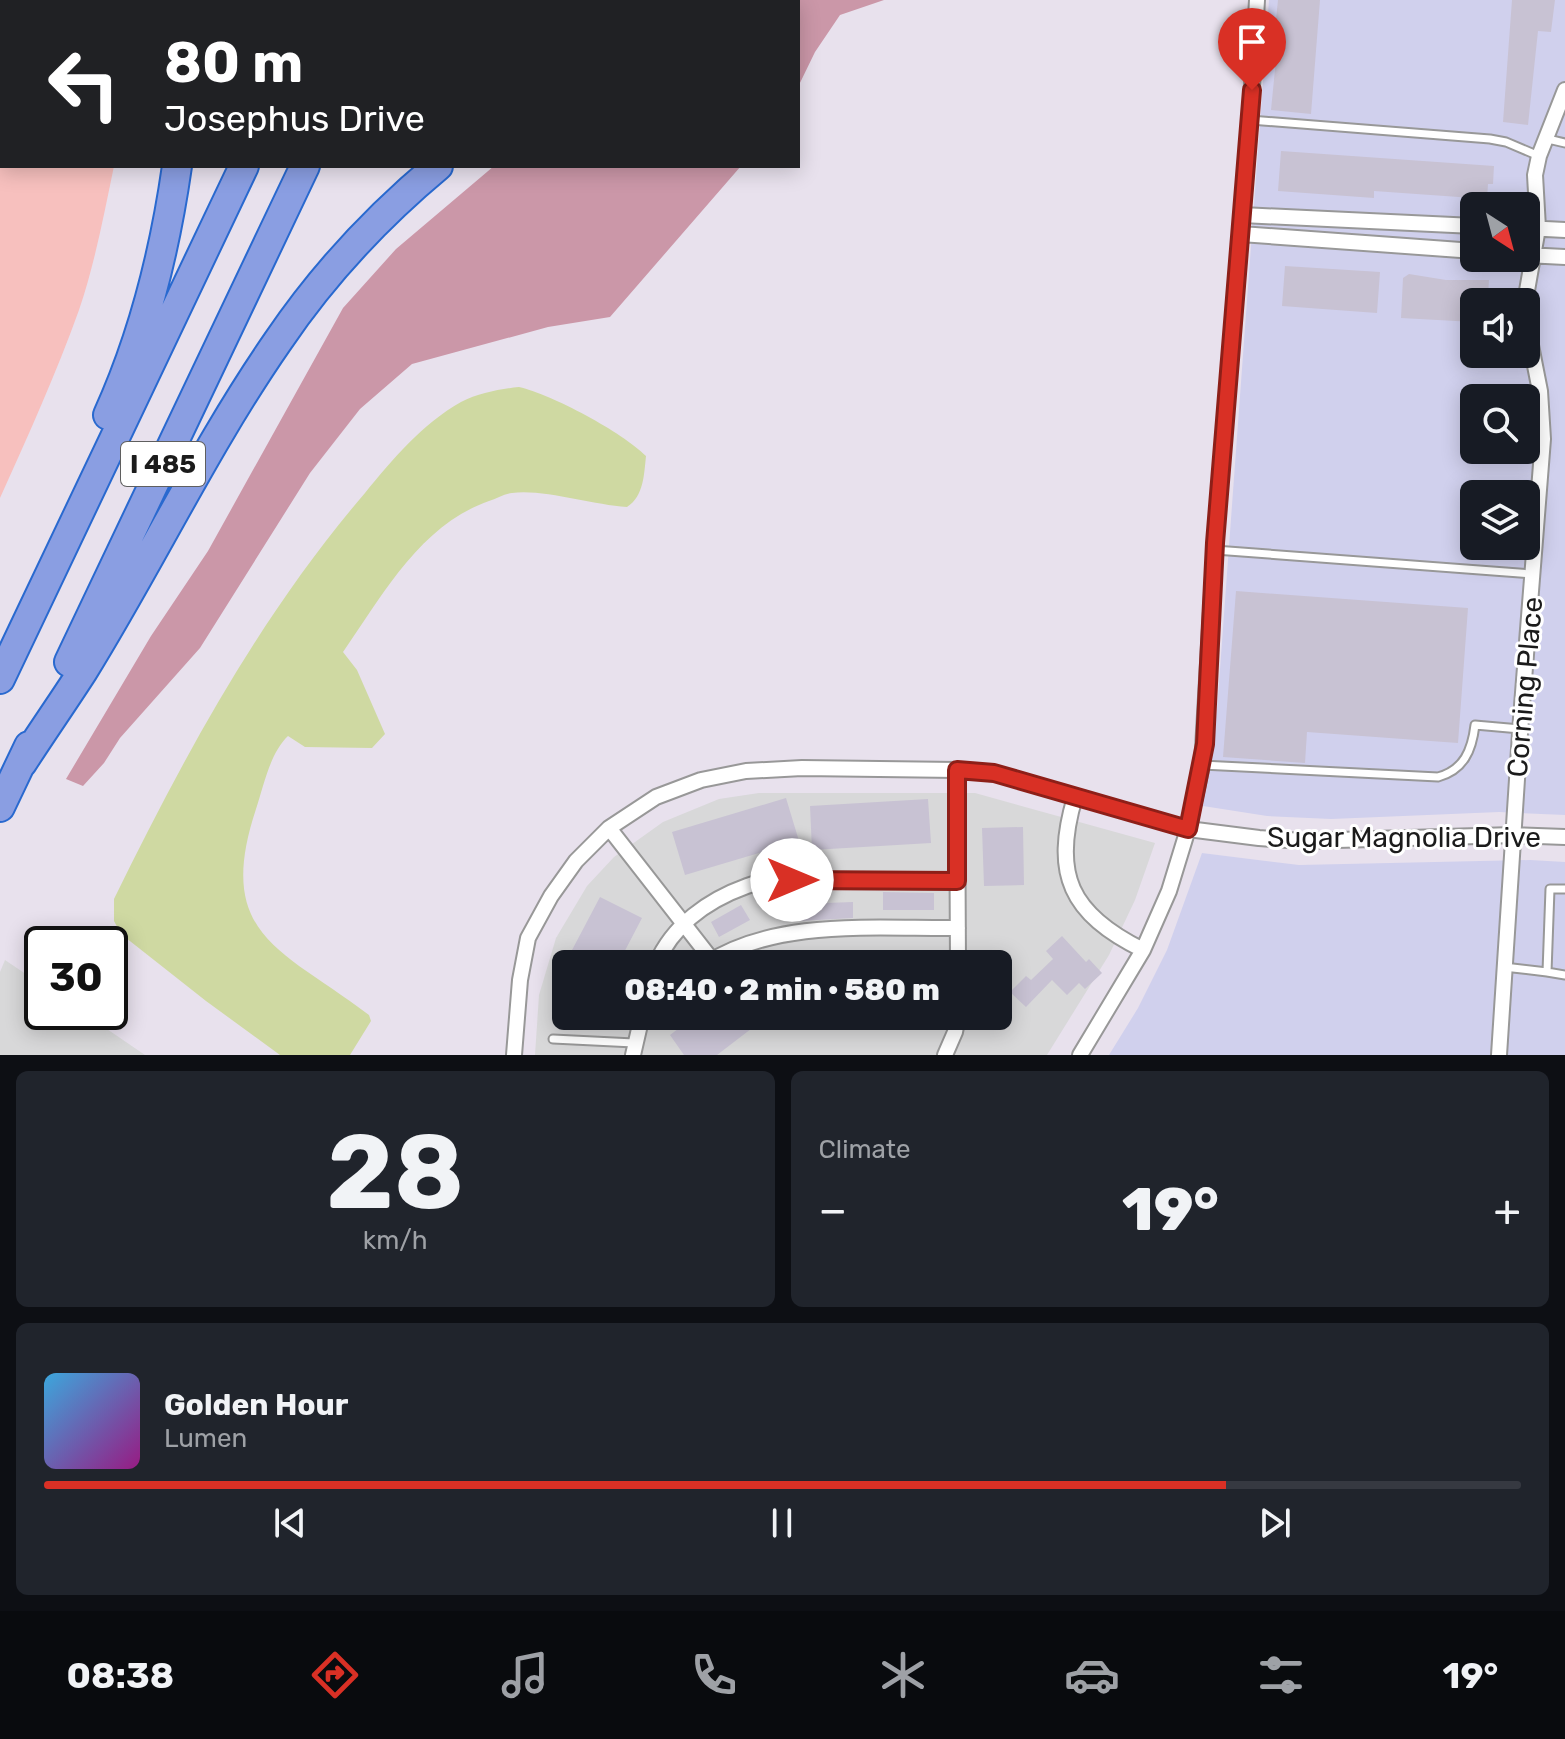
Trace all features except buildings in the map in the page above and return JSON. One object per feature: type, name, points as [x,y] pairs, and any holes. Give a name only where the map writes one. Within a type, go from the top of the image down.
[{"type":"highway","points":[[16,645],[88,460],[118,394],[155,274],[177,168]]},
{"type":"highway","name":"I 485","points":[[0,679],[243,168]]},
{"type":"highway","name":"I 485","points":[[0,807],[304,168]]},
{"type":"highway","points":[[22,763],[83,671],[228,418],[279,339],[368,232],[436,168]]},
{"type":"street","points":[[1080,1055],[1143,950],[1169,891],[1188,829],[1202,765],[1215,550],[1257,0]]},
{"type":"street","points":[[1534,192],[1539,156],[1565,93]]},
{"type":"street","points":[[1242,215],[1460,225]]},
{"type":"street","points":[[1540,228],[1565,230]]},
{"type":"street","points":[[1241,234],[1460,250]]},
{"type":"street","points":[[1540,256],[1565,257]]},
{"type":"street","name":"Corning Place","points":[[1499,1055],[1543,424],[1535,368]]},
{"type":"street","name":"Sugar Magnolia Drive","points":[[514,1055],[520,980],[528,938],[551,896],[576,861],[609,828],[656,797],[701,780],[746,771],[802,768],[957,770],[994,773],[1188,829],[1302,841],[1514,835],[1565,837]]},
{"type":"street","points":[[957,770],[958,950]]},
{"type":"street","points":[[1075,797],[1066,830],[1064,859],[1072,888],[1080,903],[1099,924],[1143,950]]},
{"type":"street","points":[[609,828],[685,922],[702,950]]},
{"type":"street","points":[[662,950],[685,922],[712,902],[750,885],[792,880],[957,881]]},
{"type":"street","points":[[737,950],[765,938],[800,931],[958,928]]},
{"type":"street","points":[[945,1055],[955,1030]]},
{"type":"lane","points":[[1250,120],[1490,139],[1506,142],[1539,156]]},
{"type":"lane","points":[[1548,139],[1565,143]]},
{"type":"lane","points":[[1215,550],[1534,574]]},
{"type":"lane","points":[[1202,765],[1438,777],[1465,761],[1475,725],[1520,729]]},
{"type":"lane","points":[[1547,972],[1550,889],[1565,889]]},
{"type":"lane","points":[[1503,967],[1565,975]]},
{"type":"lane","points":[[553,1039],[634,1049]]},
{"type":"shaded area","points":[[800,0],[884,0],[840,15],[815,52],[800,83]]},
{"type":"shaded area","points":[[1269,0],[1565,0],[1565,815],[1499,812],[1331,819],[1267,816],[1203,806],[1217,710]]},
{"type":"shaded area","points":[[0,168],[114,168],[79,310],[0,498]]},
{"type":"shaded area","points":[[492,168],[739,168],[610,317],[548,327],[412,364],[360,409],[310,473],[200,648],[120,738],[104,763],[83,786],[66,779],[151,636],[208,551],[343,308],[396,249]]},
{"type":"shaded area","points":[[519,387],[533,391],[568,406],[635,446],[646,456],[640,491],[627,507],[539,493],[506,494],[465,512],[443,527],[405,564],[343,652],[357,670],[385,734],[372,748],[305,747],[288,736],[282,743],[265,780],[245,852],[244,885],[250,913],[264,935],[284,954],[369,1015],[371,1021],[350,1055],[280,1055],[128,940],[128,926],[117,926],[114,921],[114,899],[168,792],[227,688],[258,637],[327,539],[421,431],[461,402],[490,392]]},
{"type":"shaded area","points":[[759,793],[975,793],[1155,843],[1135,900],[1109,955],[1047,1055],[535,1055],[539,995],[552,951],[552,1030],[1012,1030],[1012,950],[552,950],[556,938],[587,886],[614,857],[663,822],[719,799]]},
{"type":"shaded area","points":[[1202,853],[1299,865],[1565,862],[1565,1055],[1109,1055],[1138,1008],[1167,950]]},
{"type":"shaded area","points":[[5,960],[24,973],[24,1030],[108,1030],[145,1055],[0,1055],[0,972]]},
{"type":"route","points":[[792,880],[957,881],[957,770],[994,773],[1188,829],[1205,744],[1215,543],[1252,90]]}]
